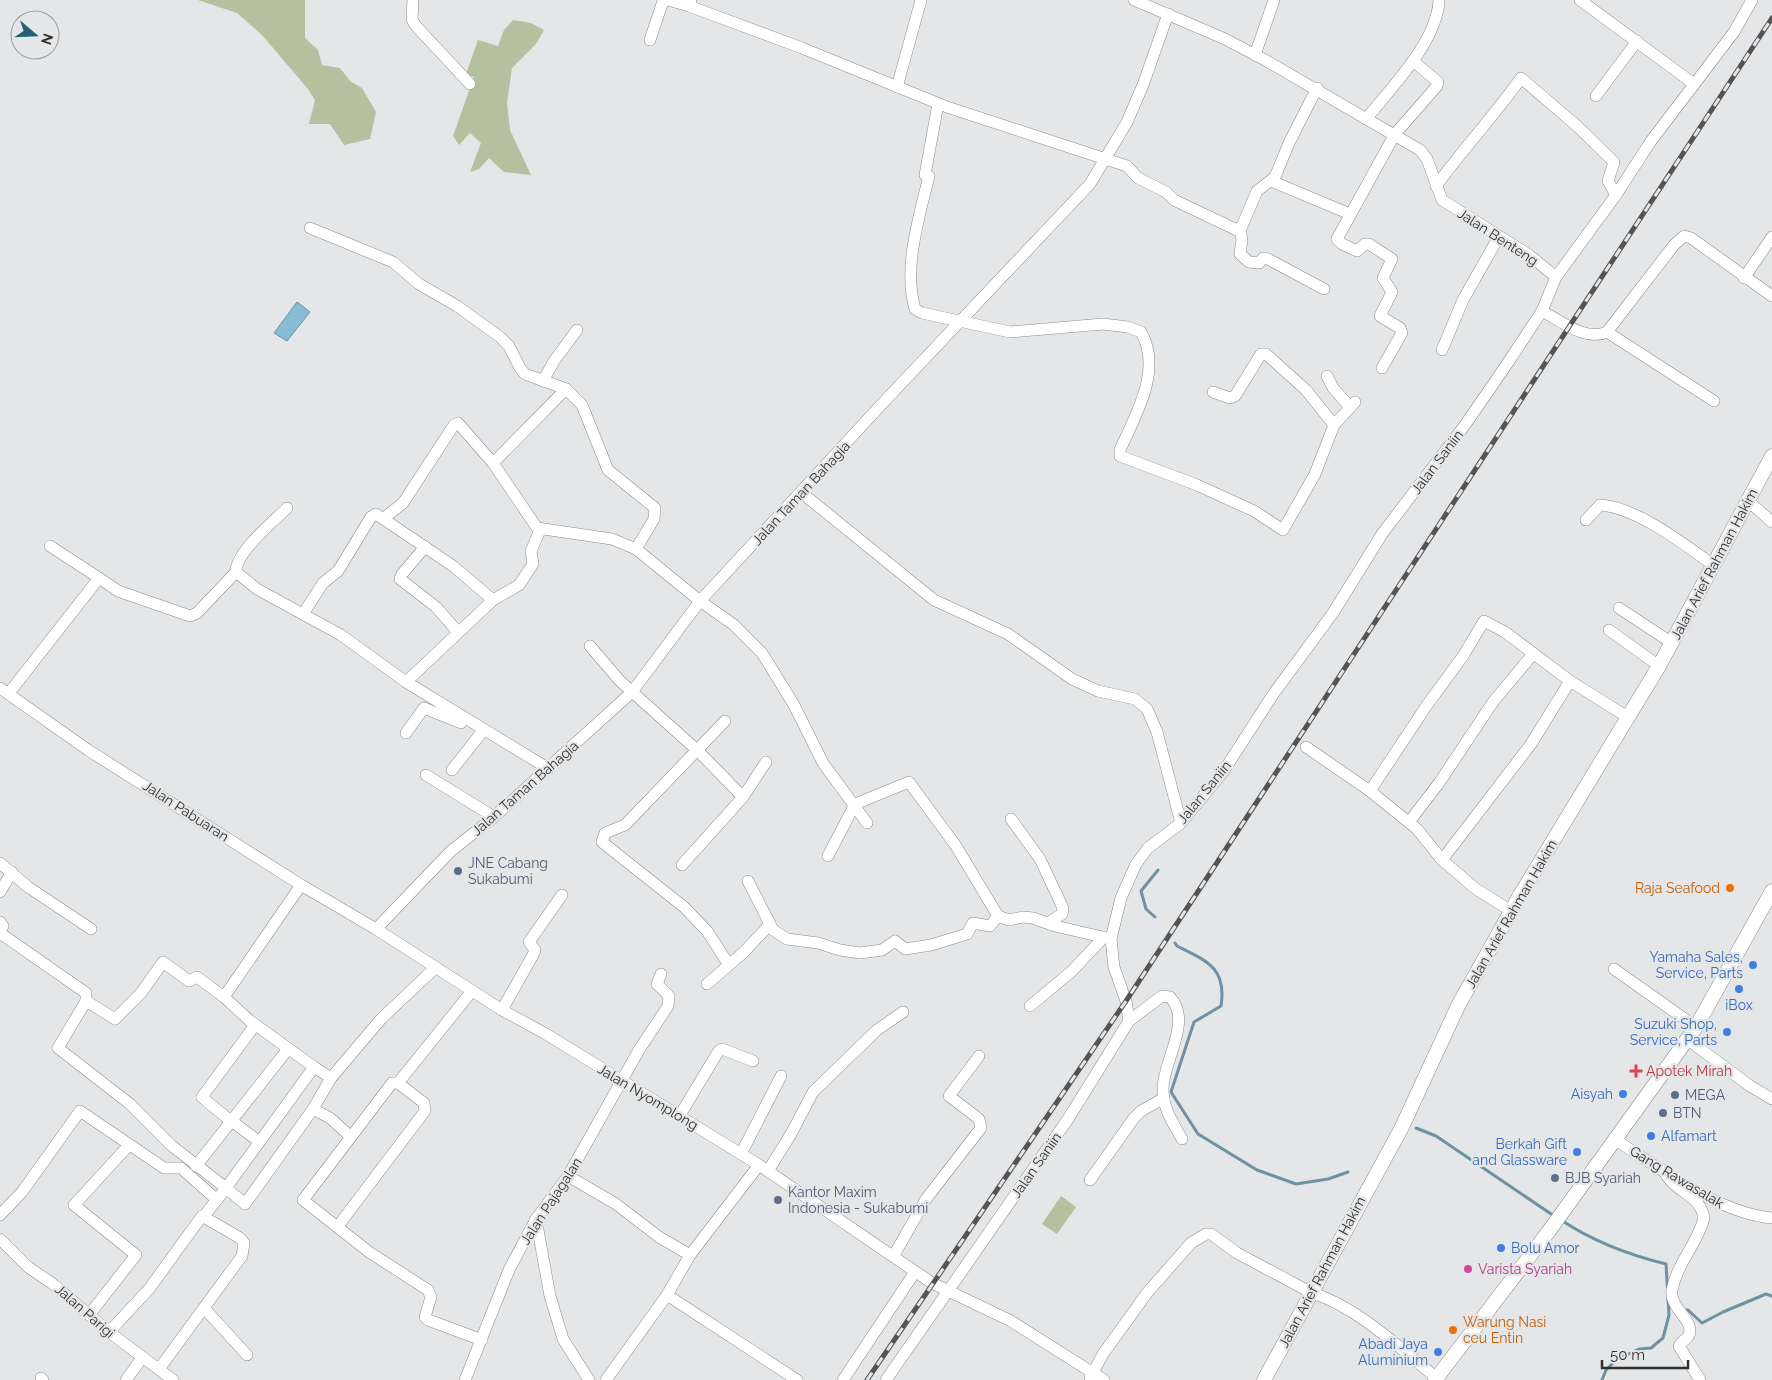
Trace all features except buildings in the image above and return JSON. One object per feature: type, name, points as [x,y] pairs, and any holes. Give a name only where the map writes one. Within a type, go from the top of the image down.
[{"type":"main road","name":"Jalan Arief Rahman Hakim","points":[[1264,1380],[1369,1184],[1401,1129],[1458,1006],[1511,911],[1659,666],[1772,456]]},
{"type":"main road","points":[[1436,1379],[1565,1210],[1696,1027],[1772,891]]},
{"type":"street","points":[[413,0],[412,19],[415,25],[470,84]]},
{"type":"street","points":[[897,87],[921,0]]},
{"type":"street","name":"Jalan Benteng","points":[[1134,0],[1255,55],[1317,88],[1366,119],[1395,134],[1424,154],[1442,200],[1498,238],[1529,255],[1556,277]]},
{"type":"street","points":[[1255,55],[1274,0]]},
{"type":"street","points":[[1366,119],[1413,61],[1439,12],[1440,0]]},
{"type":"street","points":[[1580,0],[1637,40],[1694,84]]},
{"type":"street","points":[[1752,0],[1734,32],[1651,142],[1616,195],[1556,277],[1542,311],[1585,334],[1599,336],[1607,332],[1674,245],[1684,236],[1691,238],[1744,278],[1772,296]]},
{"type":"street","points":[[650,40],[663,1],[690,3],[938,104],[1127,166],[1138,178],[1166,192],[1190,208],[1235,230],[1240,229]]},
{"type":"street","name":"Jalan Taman Bahagia","points":[[376,929],[451,851],[547,771],[632,692],[700,601],[802,493],[880,406],[1090,184],[1127,122],[1143,85],[1168,14]]},
{"type":"street","points":[[1596,96],[1637,40]]},
{"type":"street","points":[[1382,368],[1402,333],[1400,328],[1380,316],[1392,292],[1383,278],[1392,259],[1369,244],[1365,244],[1357,251],[1338,242],[1338,235],[1395,134],[1438,84],[1413,61]]},
{"type":"street","points":[[1436,186],[1478,131],[1492,119],[1521,78],[1577,126],[1614,162],[1608,181],[1616,195]]},
{"type":"street","points":[[1317,88],[1271,181],[1257,191],[1240,229],[1242,240],[1240,254],[1242,257],[1255,263],[1259,263],[1264,258],[1268,259],[1324,289]]},
{"type":"street","points":[[938,104],[928,149],[925,175],[929,176],[916,231],[912,262],[914,306],[919,312],[1010,332],[1094,325],[1136,329],[1141,332],[1145,342],[1148,365],[1147,383],[1119,455],[1196,484],[1254,511],[1281,529],[1284,528],[1316,474],[1334,425],[1353,405],[1333,388],[1327,376]]},
{"type":"street","points":[[1271,181],[1350,214]]},
{"type":"street","points":[[310,228],[393,262],[419,284],[457,306],[500,337],[509,346],[522,372],[566,389],[582,405],[608,470],[655,508],[654,519],[636,549]]},
{"type":"street","points":[[1744,278],[1772,237]]},
{"type":"street","points":[[1442,350],[1463,300],[1498,238]]},
{"type":"street","name":"Jalan Saniin","points":[[886,1380],[1068,1118],[1129,1021],[1126,1001],[1114,967],[1108,938],[1121,898],[1136,864],[1148,848],[1181,822],[1223,772],[1274,693],[1333,613],[1382,534],[1465,425],[1542,311]]},
{"type":"street","points":[[543,380],[554,361],[577,330]]},
{"type":"street","points":[[1607,332],[1714,401]]},
{"type":"street","points":[[1214,392],[1230,398],[1235,396],[1261,354],[1266,354],[1306,390],[1334,425]]},
{"type":"street","points":[[493,463],[566,389]]},
{"type":"street","points":[[384,518],[403,503],[455,423],[493,463],[540,530],[612,539],[636,549],[700,601],[734,625],[762,653],[794,705],[823,763],[855,804],[867,823]]},
{"type":"street","points":[[802,493],[934,600],[1008,634],[1072,678],[1098,691],[1135,699],[1147,709],[1157,732],[1181,822]]},
{"type":"street","points":[[1747,500],[1772,522]]},
{"type":"street","points":[[1586,520],[1600,505],[1615,506],[1670,534],[1713,565]]},
{"type":"street","points":[[50,546],[118,591],[190,616],[197,613],[236,572],[241,558],[255,539],[287,508]]},
{"type":"street","points":[[303,614],[322,583],[338,571],[372,516],[376,514],[453,566],[493,600]]},
{"type":"street","points":[[406,682],[493,600],[519,585],[533,564],[530,551],[540,530]]},
{"type":"street","points":[[425,547],[402,574],[400,579],[436,607],[458,632]]},
{"type":"street","points":[[236,572],[257,589],[341,635],[406,682],[547,771]]},
{"type":"street","points":[[4,690],[99,578]]},
{"type":"street","points":[[1619,608],[1672,643]]},
{"type":"street","points":[[1370,791],[1405,737],[1463,656],[1484,621],[1501,629],[1570,681],[1629,718]]},
{"type":"street","points":[[1609,630],[1659,666]]},
{"type":"street","points":[[590,646],[632,692],[698,751],[743,797]]},
{"type":"street","points":[[1409,822],[1439,783],[1493,702],[1533,654]]},
{"type":"street","points":[[1442,860],[1531,744],[1570,681]]},
{"type":"street","name":"Jalan Pabuaran","points":[[4,690],[88,750],[301,885],[376,929]]},
{"type":"street","points":[[406,733],[424,708],[482,732],[547,771]]},
{"type":"street","points":[[725,721],[625,825],[605,833],[602,842],[684,906],[707,931],[729,965]]},
{"type":"street","points":[[452,770],[482,732]]},
{"type":"street","points":[[1306,747],[1370,791],[1409,822],[1442,860],[1476,889],[1511,911]]},
{"type":"street","points":[[682,865],[743,797],[766,762]]},
{"type":"street","points":[[426,775],[494,817]]},
{"type":"street","points":[[828,856],[855,804],[909,782],[956,846],[998,916],[1009,920],[1028,917],[1108,938]]},
{"type":"street","points":[[1011,820],[1040,859],[1063,908],[1062,914],[1048,923]]},
{"type":"street","points":[[0,863],[28,887],[91,929]]},
{"type":"street","points":[[0,892],[12,872]]},
{"type":"street","points":[[748,881],[777,934],[788,940],[818,943],[840,950],[860,953],[882,950],[895,942],[905,949],[951,940],[967,934],[973,923],[990,926],[998,916]]},
{"type":"street","points":[[224,997],[301,885]]},
{"type":"street","points":[[502,1010],[535,950],[529,942],[562,895]]},
{"type":"street","points":[[0,922],[3,926],[0,932],[86,994],[86,1001],[58,1048],[130,1104],[172,1146],[245,1204],[313,1109],[331,1078],[380,1019],[435,968]]},
{"type":"street","points":[[707,984],[770,924]]},
{"type":"street","name":"Jalan Nyomplong","points":[[376,929],[502,1010],[680,1115],[894,1255],[915,1272],[947,1291],[1011,1321],[1091,1376],[1104,1380]]},
{"type":"street","points":[[1030,1006],[1108,938]]},
{"type":"street","points":[[86,1001],[114,1019],[141,994],[163,962],[189,981],[197,977],[224,997],[255,1025],[331,1078]]},
{"type":"street","points":[[1614,969],[1696,1027]]},
{"type":"street","name":"Jalan Pajagalan","points":[[465,1380],[509,1270],[536,1219],[568,1176],[621,1080],[668,1006],[669,996],[657,984],[662,974]]},
{"type":"street","points":[[398,1083],[472,991]]},
{"type":"street","points":[[1129,1021],[1162,996],[1170,997],[1178,1009],[1179,1019],[1164,1078],[1164,1098],[1168,1115],[1182,1139]]},
{"type":"street","points":[[606,1380],[667,1294],[690,1255],[791,1134],[813,1092],[877,1030],[903,1012]]},
{"type":"street","points":[[255,1025],[202,1097],[216,1111],[232,1120],[259,1142]]},
{"type":"street","points":[[1686,1039],[1750,1086],[1772,1099]]},
{"type":"street","points":[[196,1166],[288,1048]]},
{"type":"street","points":[[680,1115],[718,1052],[722,1049],[753,1061]]},
{"type":"street","points":[[894,1255],[926,1199],[981,1128],[979,1119],[949,1096],[978,1056]]},
{"type":"street","points":[[109,1332],[149,1289],[198,1218],[204,1216],[218,1200],[314,1067]]},
{"type":"street","points":[[741,1154],[781,1076]]},
{"type":"street","points":[[338,1226],[425,1111],[424,1103],[398,1083],[392,1083],[303,1200],[369,1252],[432,1293],[425,1312],[425,1317],[428,1320],[482,1340]]},
{"type":"street","points":[[1090,1180],[1134,1118],[1141,1111],[1164,1098]]},
{"type":"street","points":[[313,1109],[330,1118],[350,1136]]},
{"type":"street","points":[[0,1215],[22,1192],[80,1111],[164,1168],[181,1168],[218,1200]]},
{"type":"street","name":"Gang Rawasalak","points":[[1614,1139],[1728,1208],[1772,1218]]},
{"type":"street","points":[[89,1314],[136,1255],[74,1205],[129,1145]]},
{"type":"street","points":[[1664,1170],[1668,1180],[1699,1203],[1704,1218],[1681,1265],[1672,1291],[1677,1309],[1687,1320],[1690,1329],[1688,1338],[1679,1346],[1700,1380]]},
{"type":"street","points":[[568,1176],[616,1204],[660,1237],[690,1255]]},
{"type":"street","points":[[159,1369],[242,1256],[245,1249],[244,1243],[240,1238],[204,1216]]},
{"type":"street","points":[[536,1219],[550,1296],[563,1339],[590,1380]]},
{"type":"street","points":[[1091,1376],[1103,1354],[1147,1293],[1191,1243],[1206,1234],[1218,1238],[1237,1253],[1323,1297],[1371,1326],[1436,1379]]},
{"type":"street","name":"Jalan Parigi","points":[[2,1244],[28,1267],[53,1284],[109,1332],[173,1380]]},
{"type":"street","points":[[843,1380],[915,1272]]},
{"type":"street","points":[[667,1294],[797,1380]]},
{"type":"street","points":[[204,1308],[247,1355]]},
{"type":"street","points":[[126,1380],[142,1358]]},
{"type":"green space","points":[[198,0],[305,0],[305,38],[318,50],[322,65],[340,68],[350,81],[362,88],[376,112],[370,139],[344,145],[330,124],[309,124],[315,100],[308,89],[262,35],[237,13]]},
{"type":"green space","points":[[513,20],[531,23],[544,30],[536,44],[512,68],[507,103],[510,130],[531,175],[504,172],[489,158],[479,169],[470,172],[481,143],[470,133],[459,145],[453,136],[474,77],[466,74],[478,40],[498,46],[504,30]]},
{"type":"green space","points":[[1061,1196],[1076,1207],[1057,1234],[1042,1224]]},
{"type":"water","points":[[297,302],[310,312],[287,341],[274,333]]},
{"type":"waterway","points":[[1155,917],[1146,909],[1141,891],[1158,870]]},
{"type":"waterway","points":[[1175,943],[1213,967],[1221,983],[1221,1006],[1194,1022],[1171,1092],[1198,1134],[1257,1170],[1296,1184],[1328,1179],[1348,1172]]},
{"type":"waterway","points":[[1416,1128],[1436,1136],[1554,1216]]},
{"type":"waterway","points":[[1561,1220],[1586,1235],[1612,1247],[1666,1264],[1669,1315],[1663,1338],[1651,1348],[1639,1349],[1616,1360],[1606,1370],[1602,1380]]},
{"type":"waterway","points":[[1682,1310],[1688,1310],[1702,1323],[1766,1294],[1772,1296]]},
{"type":"railway","points":[[867,1380],[1126,1001],[1772,18]]},
{"type":"place","name":"JNE Cabang Sukabumi","points":[[458,871]]},
{"type":"place","name":"Raja Seafood","points":[[1730,888]]},
{"type":"place","name":"Yamaha Sales, Service, Parts","points":[[1753,965]]},
{"type":"place","name":"iBox","points":[[1739,989]]},
{"type":"place","name":"Suzuki Shop, Service, Parts","points":[[1727,1032]]},
{"type":"place","name":"Apotek Mirah","points":[[1636,1071]]},
{"type":"place","name":"Aisyah","points":[[1623,1094]]},
{"type":"place","name":"MEGA","points":[[1675,1095]]},
{"type":"place","name":"BTN","points":[[1663,1113]]},
{"type":"place","name":"Alfamart","points":[[1651,1136]]},
{"type":"place","name":"Berkah Gift and Glassware","points":[[1577,1152]]},
{"type":"place","name":"BJB Syariah","points":[[1555,1178]]},
{"type":"place","name":"Kantor Maxim Indonesia - Sukabumi","points":[[778,1200]]},
{"type":"place","name":"Bolu Amor","points":[[1501,1248]]},
{"type":"place","name":"Varista Syariah","points":[[1468,1269]]},
{"type":"place","name":"Warung Nasi ceu Entin","points":[[1453,1330]]},
{"type":"place","name":"Abadi Jaya Aluminium","points":[[1438,1352]]}]
